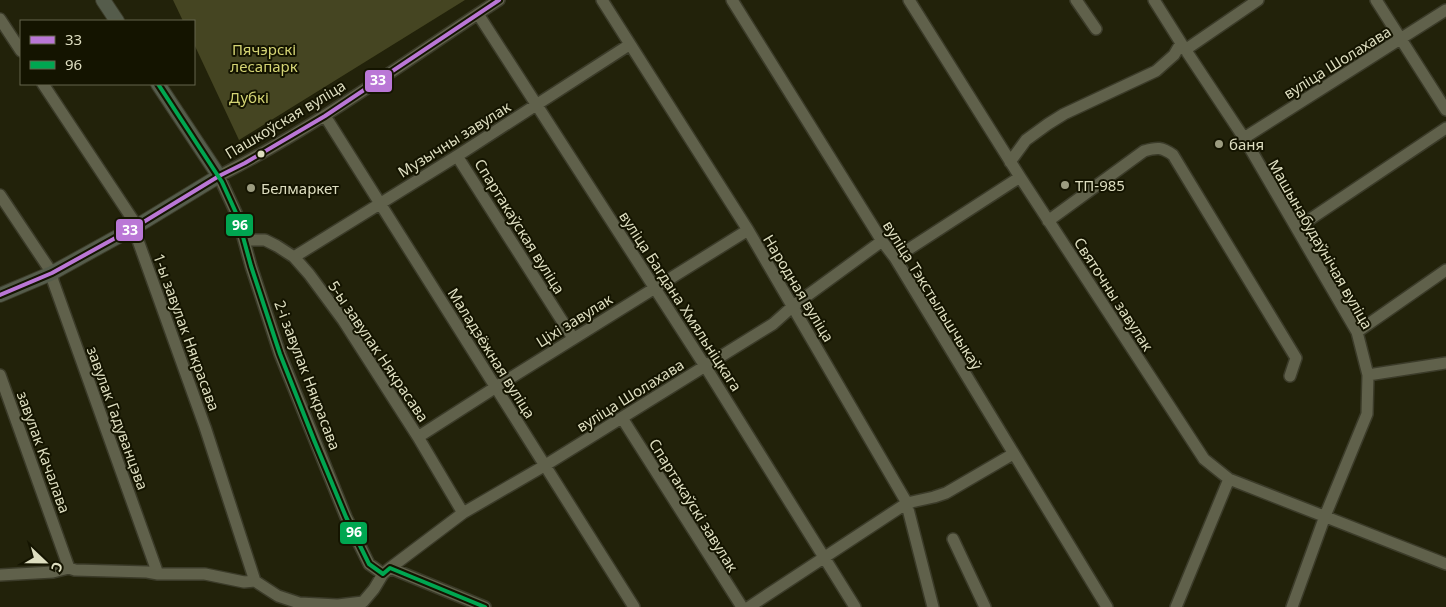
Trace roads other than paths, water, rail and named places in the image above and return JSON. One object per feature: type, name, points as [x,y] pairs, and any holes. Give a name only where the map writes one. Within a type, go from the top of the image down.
[{"type":"main road","points":[[103,0],[116,20]]},
{"type":"main road","name":"2-і завулак Някрасава","points":[[159,85],[219,176]]},
{"type":"main road","name":"Пашкоўская вуліца","points":[[0,295],[52,273],[137,226],[219,176]]},
{"type":"street","name":"Пашкоўская вуліца","points":[[219,176],[246,163],[325,116],[499,0]]},
{"type":"street","name":"Народная вуліца","points":[[602,0],[748,230],[907,503],[933,607]]},
{"type":"street","name":"вуліца Тэкстыльшчыкаў","points":[[732,0],[894,258],[1107,607]]},
{"type":"street","name":"Святочны завулак","points":[[909,0],[1010,162],[1204,459],[1229,479],[1446,564]]},
{"type":"street","points":[[1076,0],[1096,29]]},
{"type":"street","name":"Машынабудаўнічая вуліца","points":[[1154,0],[1244,138],[1357,332],[1368,375],[1367,414],[1325,516],[1292,607]]},
{"type":"street","points":[[1010,162],[1026,140],[1048,124],[1064,114],[1156,71],[1183,47],[1258,0]]},
{"type":"street","points":[[1376,0],[1446,110]]},
{"type":"street","name":"вуліца Шолахава","points":[[1244,138],[1446,10]]},
{"type":"street","name":"вуліца Багдана Хмяльніцкага","points":[[478,14],[705,366],[855,607]]},
{"type":"street","points":[[0,19],[20,49]]},
{"type":"street","name":"Музычны завулак","points":[[294,257],[457,156],[630,45]]},
{"type":"street","name":"1-ы завулак Някрасава","points":[[44,85],[137,226],[136,235],[205,427],[255,581]]},
{"type":"street","name":"Маладзёжная вуліца","points":[[325,116],[634,607]]},
{"type":"street","points":[[1297,228],[1446,128]]},
{"type":"street","points":[[1048,221],[1144,152],[1153,148],[1164,149],[1173,155],[1296,358],[1290,376]]},
{"type":"street","name":"Спартакаўская вуліца","points":[[457,156],[573,338]]},
{"type":"street","name":"2-і завулак Някрасава","points":[[219,176],[236,215],[250,266],[280,354],[342,510],[368,564],[485,607]]},
{"type":"street","points":[[894,258],[1020,177]]},
{"type":"street","name":"завулак Гадуванцэва","points":[[0,195],[52,273],[53,281],[158,574]]},
{"type":"street","name":"Ціхі завулак","points":[[418,437],[573,338],[748,230]]},
{"type":"street","name":"5-ы завулак Някрасава","points":[[244,240],[265,240],[294,257],[309,274],[343,320],[418,437],[463,513]]},
{"type":"street","name":"вуліца Шолахава","points":[[255,581],[278,596],[299,603],[338,605],[363,602],[386,571],[463,513],[544,466],[750,340],[882,241]]},
{"type":"street","points":[[1357,332],[1446,270]]},
{"type":"street","points":[[1368,375],[1446,363]]},
{"type":"street","name":"завулак Качалава","points":[[0,375],[69,568]]},
{"type":"street","name":"Спартакаўскі завулак","points":[[622,418],[742,607]]},
{"type":"street","points":[[749,607],[907,503],[946,493],[1013,454]]},
{"type":"street","points":[[1176,607],[1229,479]]},
{"type":"street","points":[[953,539],[985,607]]},
{"type":"street","points":[[0,575],[53,572],[69,568],[75,570],[158,574],[205,574],[244,582],[255,581]]},
{"type":"place","name":"баня","points":[[1219,144]]},
{"type":"place","name":"ТП-985","points":[[1065,185]]},
{"type":"place","name":"Белмаркет","points":[[251,188]]},
{"type":"park label","name":"Пячэрскі лесапарк","points":[[264,58]]},
{"type":"park label","name":"Дубкі","points":[[249,97]]}]
